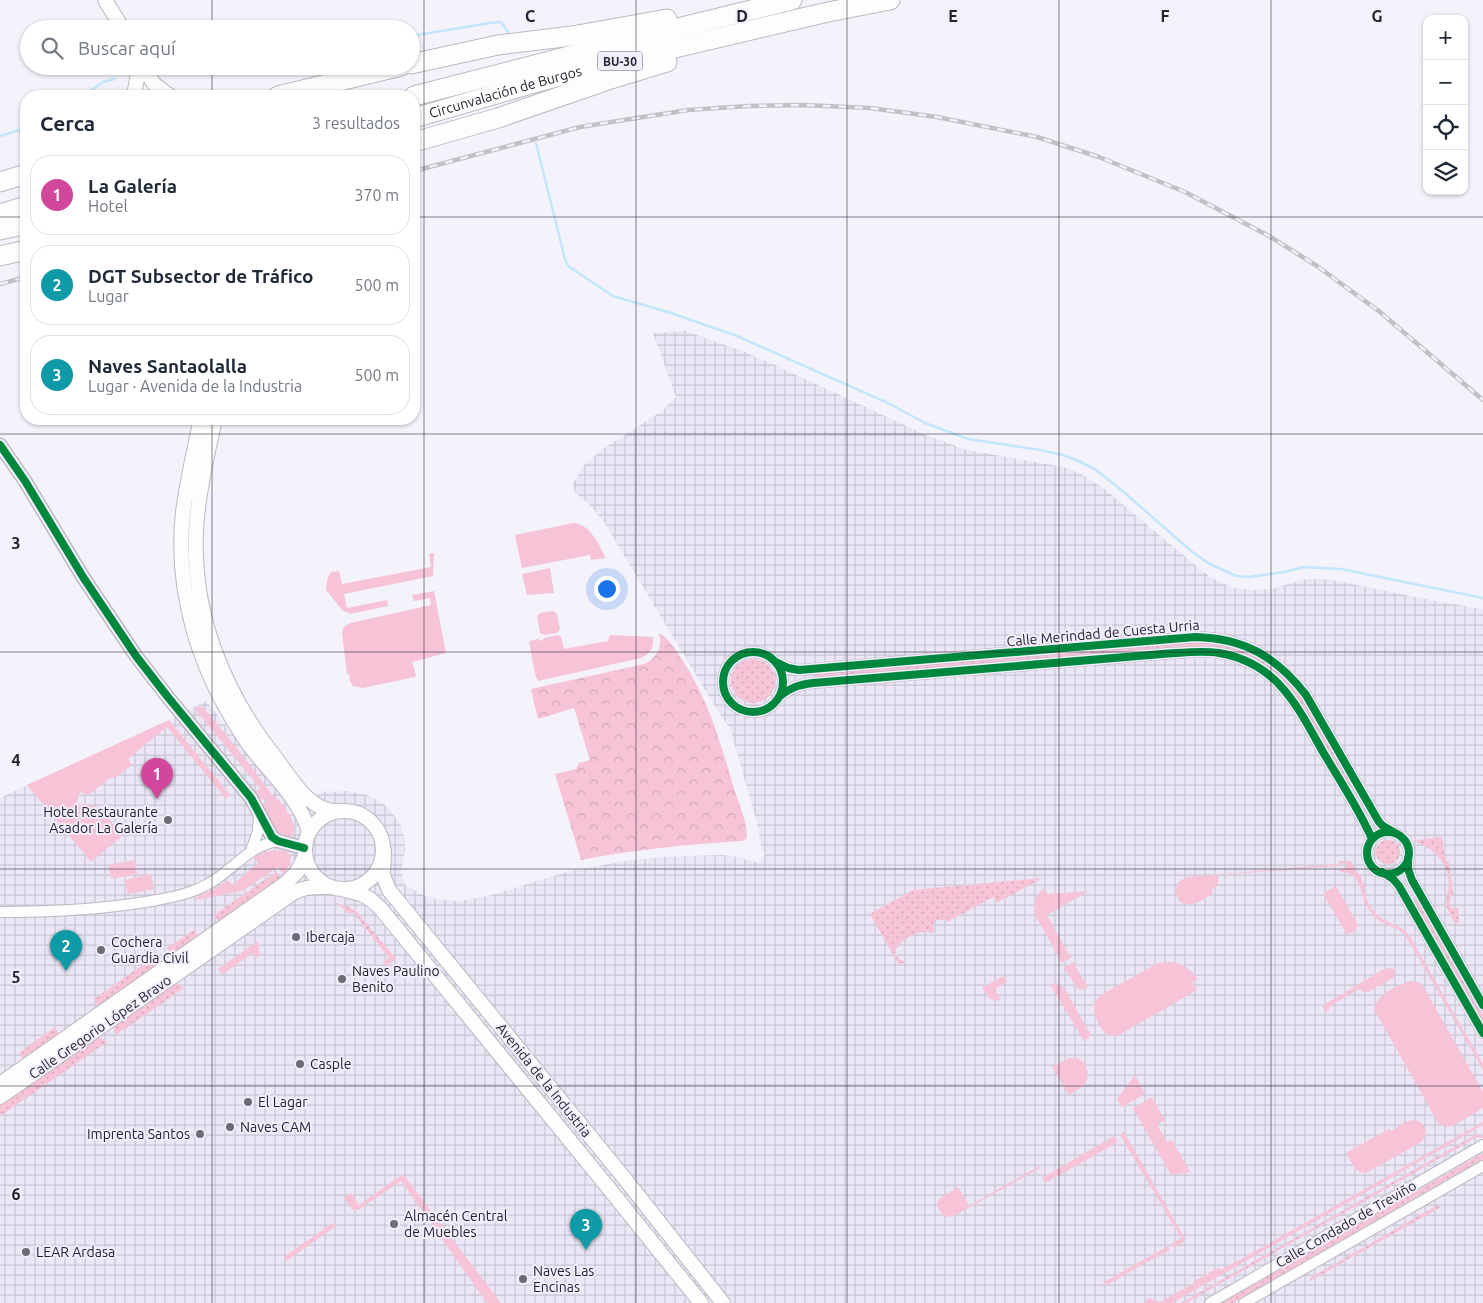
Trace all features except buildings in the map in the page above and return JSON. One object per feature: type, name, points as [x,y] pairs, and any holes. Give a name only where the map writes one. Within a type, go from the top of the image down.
[{"type":"highway","points":[[420,62],[498,45],[572,36],[766,0]]},
{"type":"highway","name":"Circunvalación de Burgos","points":[[420,94],[792,0]]},
{"type":"highway","name":"Circunvalación de Burgos","points":[[420,116],[590,68],[828,12],[890,0]]},
{"type":"highway","points":[[420,140],[498,118],[608,80],[784,28],[828,12]]},
{"type":"highway","points":[[303,90],[364,75]]},
{"type":"highway","points":[[0,182],[20,176]]},
{"type":"highway","points":[[0,214],[20,208]]},
{"type":"highway","points":[[0,230],[20,225]]},
{"type":"highway","points":[[0,256],[20,251]]},
{"type":"main road","points":[[105,0],[117,20]]},
{"type":"main road","points":[[135,90],[138,75]]},
{"type":"main road","points":[[148,75],[154,84],[162,90]]},
{"type":"main road","points":[[200,425],[186,491],[182,537],[186,591],[193,631],[208,672],[229,715],[246,741],[292,799],[306,820],[309,832],[305,852],[308,866],[316,879],[330,887],[345,890],[360,887],[372,878],[381,866],[384,851],[382,837],[366,817],[352,811],[329,813],[319,820],[309,832]]},
{"type":"main road","points":[[214,425],[200,493],[196,544],[200,593],[210,638],[216,656],[238,704],[260,737],[310,799],[324,809],[336,812]]},
{"type":"main road","name":"Avenida de la Industria","points":[[384,851],[383,875],[388,890],[625,1179],[723,1303]]},
{"type":"main road","name":"Calle Gregorio López Bravo","points":[[0,1084],[286,883],[297,872],[305,852]]},
{"type":"main road","name":"Calle Gregorio López Bravo","points":[[0,1097],[299,889],[313,886],[330,887]]},
{"type":"main road","name":"Avenida de la Industria","points":[[345,890],[368,896],[381,909],[701,1303]]},
{"type":"street","points":[[0,445],[25,481],[83,577],[136,656],[251,798],[268,832],[278,841],[305,852]]},
{"type":"street","name":"Calle Merindad de Cuesta Urria","points":[[776,662],[788,668],[799,670],[1195,637],[1216,638],[1232,642],[1246,646],[1270,659],[1287,672],[1306,695],[1379,822],[1397,834]]},
{"type":"street","points":[[751,651],[769,655],[776,662],[783,676],[780,696],[775,703],[760,711],[751,712],[735,706],[725,693],[723,684],[727,666],[733,658],[741,653],[751,651]]},
{"type":"street","name":"Calle Merindad de Cuesta Urria","points":[[780,696],[791,688],[813,683],[1162,654],[1202,652],[1228,655],[1255,666],[1271,676],[1287,692],[1372,839]]},
{"type":"street","points":[[251,851],[258,831],[259,813]]},
{"type":"street","points":[[1483,1005],[1412,880],[1408,869],[1409,852],[1405,839],[1397,834],[1384,832],[1377,835],[1372,839],[1368,847],[1371,865],[1393,879],[1399,886],[1483,1033]]},
{"type":"street","points":[[0,912],[80,910],[125,905],[175,896],[202,888],[251,851],[261,845],[278,841]]},
{"type":"street","points":[[1382,872],[1391,873],[1399,870],[1405,866],[1408,858]]},
{"type":"street","name":"Calle Condado de Treviño","points":[[1210,1303],[1483,1145]]},
{"type":"street","name":"Calle Condado de Treviño","points":[[1244,1303],[1483,1166]]},
{"type":"shaded area","points":[[685,331],[740,350],[928,436],[967,450],[1063,467],[1079,473],[1102,487],[1210,577],[1233,588],[1271,589],[1306,579],[1322,579],[1483,609],[1483,1303],[0,1303],[0,798],[206,701],[293,808],[324,791],[347,791],[368,795],[390,810],[400,824],[404,836],[405,851],[401,872],[405,885],[423,895],[437,899],[459,901],[488,896],[570,871],[631,860],[722,855],[759,863],[765,854],[762,850],[757,823],[730,728],[719,713],[604,522],[573,488],[574,482],[584,465],[603,449],[662,411],[676,397],[653,333]]},
{"type":"green space","points":[[573,523],[585,527],[589,531],[606,558],[591,560],[590,555],[522,568],[515,535]]},
{"type":"green space","points":[[434,553],[433,576],[344,594],[347,608],[387,600],[388,606],[349,614],[343,611],[326,590],[327,580],[330,573],[334,571],[339,571],[342,584],[431,567],[429,554]]},
{"type":"green space","points":[[550,568],[554,593],[527,595],[522,574]]},
{"type":"green space","points":[[434,591],[446,653],[412,662],[415,677],[363,688],[353,686],[349,674],[347,674],[342,632],[344,627],[350,623],[431,605],[430,598],[414,601],[412,595]]},
{"type":"green space","points":[[553,611],[557,614],[560,629],[557,633],[544,635],[540,633],[537,616],[540,613]]},
{"type":"green space","points":[[659,633],[668,640],[679,655],[705,703],[718,736],[746,825],[747,837],[741,841],[641,850],[581,860],[555,774],[576,769],[579,763],[590,760],[574,708],[538,719],[531,689],[644,664],[656,655],[658,651]]},
{"type":"green space","points":[[558,635],[561,637],[564,649],[608,641],[610,635],[653,637],[653,641],[649,652],[641,658],[538,681],[529,641],[538,639],[542,641],[544,638]]},
{"type":"green space","points":[[1192,643],[1225,645],[1251,654],[1274,669],[1293,688],[1309,710],[1352,786],[1349,787],[1292,691],[1270,670],[1257,662],[1230,651],[1216,648],[1186,647],[817,677],[816,674]]},
{"type":"green space","points":[[753,659],[765,663],[771,669],[775,681],[771,693],[765,699],[753,703],[741,699],[735,693],[731,681],[735,669],[741,663]]},
{"type":"green space","points":[[203,707],[273,796],[283,805],[294,827],[294,833],[290,836],[282,836],[275,828],[263,804],[267,802],[264,798],[261,800],[255,792],[260,788],[195,709]]},
{"type":"green space","points":[[169,720],[230,795],[226,799],[167,727],[128,759],[132,765],[118,776],[109,779],[88,795],[80,792],[76,805],[93,805],[99,808],[122,836],[91,862],[27,785]]},
{"type":"green space","points":[[1442,837],[1445,860],[1449,862],[1453,893],[1450,899],[1451,908],[1458,908],[1459,922],[1455,924],[1448,912],[1446,903],[1449,883],[1447,870],[1435,853],[1424,845],[1417,843],[1417,840]]},
{"type":"green space","points":[[1388,840],[1396,844],[1400,852],[1396,860],[1388,864],[1380,860],[1376,852],[1380,844]]},
{"type":"green space","points":[[286,851],[291,856],[290,865],[283,874],[278,867],[242,891],[196,900],[195,898],[228,880],[232,885],[258,863],[254,858],[264,852]]},
{"type":"green space","points":[[135,860],[137,874],[111,879],[109,865]]},
{"type":"green space","points":[[1339,861],[1351,861],[1357,872],[1361,875],[1368,901],[1374,911],[1383,919],[1407,932],[1483,1064],[1483,1070],[1407,938],[1400,931],[1383,923],[1373,915],[1354,876],[1346,872],[1340,872],[1340,869],[1346,868],[1346,863],[1339,864]]},
{"type":"green space","points":[[1338,864],[1338,866],[1218,875],[1218,886],[1212,889],[1213,893],[1191,904],[1179,901],[1176,894],[1179,881],[1188,877]]},
{"type":"green space","points":[[276,872],[282,880],[220,923],[214,915]]},
{"type":"green space","points":[[151,874],[154,889],[128,894],[125,880]]},
{"type":"green space","points":[[1042,878],[997,903],[993,897],[947,922],[946,920],[936,920],[932,925],[935,931],[931,933],[917,933],[910,936],[898,947],[896,952],[898,958],[905,962],[899,965],[870,914],[913,890]]},
{"type":"green space","points":[[1336,886],[1358,925],[1356,930],[1347,935],[1323,893]]},
{"type":"green space","points":[[1043,888],[1047,894],[1089,891],[1047,915],[1071,958],[1062,963],[1034,913],[1036,897]]},
{"type":"green space","points":[[1417,899],[1483,1015],[1483,1021],[1414,901]]},
{"type":"green space","points":[[331,902],[347,906],[356,911],[396,959],[386,966],[383,962],[389,958],[353,912],[349,914],[339,905]]},
{"type":"green space","points":[[194,930],[199,937],[176,953],[171,953],[167,948]]},
{"type":"green space","points":[[258,941],[260,956],[256,958],[252,953],[222,975],[218,969]]},
{"type":"green space","points":[[157,955],[160,965],[101,1006],[97,1004],[94,999]]},
{"type":"green space","points":[[1073,962],[1088,987],[1085,989],[1080,990],[1076,987],[1064,967]]},
{"type":"green space","points":[[1174,962],[1187,968],[1198,979],[1192,982],[1197,990],[1119,1035],[1108,1035],[1102,1030],[1094,1009],[1096,1001],[1101,995],[1158,963]]},
{"type":"green space","points":[[1392,968],[1395,975],[1393,978],[1368,992],[1363,992],[1359,989],[1330,1006],[1326,1012],[1322,1006],[1384,969]]},
{"type":"green space","points":[[1003,976],[1007,982],[995,989],[1001,1000],[991,999],[982,988]]},
{"type":"green space","points":[[1409,981],[1418,982],[1423,986],[1483,1092],[1483,1108],[1453,1126],[1445,1127],[1438,1123],[1375,1011],[1378,1000],[1382,996],[1393,988]]},
{"type":"green space","points":[[175,983],[184,988],[116,1035],[115,1025]]},
{"type":"green space","points":[[1057,983],[1064,988],[1090,1033],[1090,1036],[1084,1041],[1050,984]]},
{"type":"green space","points":[[55,1027],[59,1035],[25,1058],[22,1058],[19,1053]]},
{"type":"green space","points":[[95,1038],[101,1038],[107,1042],[0,1116],[0,1104]]},
{"type":"green space","points":[[1069,1058],[1080,1059],[1088,1073],[1084,1084],[1069,1095],[1052,1067]]},
{"type":"green space","points":[[1135,1075],[1145,1094],[1122,1107],[1117,1099]]},
{"type":"green space","points":[[1152,1097],[1165,1120],[1157,1125],[1167,1142],[1172,1140],[1190,1172],[1171,1175],[1133,1108]]},
{"type":"green space","points":[[1415,1120],[1424,1126],[1426,1132],[1424,1139],[1366,1173],[1362,1173],[1354,1166],[1346,1153],[1389,1129],[1391,1131],[1408,1121]]},
{"type":"green space","points":[[1483,1122],[1483,1125],[1172,1303],[1145,1303],[1148,1298],[1160,1302],[1219,1267],[1220,1270],[1245,1257]]},
{"type":"green space","points":[[1124,1132],[1185,1239],[1184,1242],[1174,1248],[1171,1244],[1181,1238],[1120,1135]]},
{"type":"green space","points":[[1477,1134],[1483,1136],[1483,1138],[1477,1137],[1186,1303],[1181,1303]]},
{"type":"green space","points":[[1114,1136],[1118,1142],[1045,1183],[1042,1178]]},
{"type":"green space","points":[[1483,1153],[1483,1159],[1232,1303],[1221,1303]]},
{"type":"green space","points":[[1039,1166],[1040,1168],[954,1216],[946,1217],[938,1209],[939,1199],[958,1187],[969,1206]]},
{"type":"green space","points":[[403,1174],[501,1303],[487,1303],[401,1181],[358,1210],[353,1210],[344,1198],[351,1193],[359,1205]]},
{"type":"green space","points":[[1436,1206],[1441,1207],[1310,1281],[1310,1278]]},
{"type":"green space","points":[[333,1223],[337,1224],[336,1226],[288,1260],[285,1260],[285,1256]]},
{"type":"green space","points":[[1168,1246],[1170,1250],[1107,1285],[1102,1283]]},
{"type":"waterway","points":[[420,35],[501,22],[508,32]]},
{"type":"waterway","points":[[92,90],[103,82],[114,79]]},
{"type":"waterway","points":[[0,136],[20,130]]},
{"type":"waterway","points":[[536,143],[568,266],[613,296],[671,313],[737,336],[888,403],[925,423],[968,439],[1040,450],[1076,460],[1095,469],[1191,551],[1208,563],[1236,576],[1249,577],[1285,572],[1304,567],[1341,569],[1483,598]]},
{"type":"railway","points":[[420,169],[580,127],[688,110],[749,106],[803,105],[870,108],[937,117],[1037,137],[1099,157],[1185,192],[1269,236],[1317,266],[1380,312],[1483,400]]},
{"type":"railway","points":[[0,284],[20,279]]},
{"type":"cycle path","points":[[0,445],[25,481],[83,577],[136,656],[251,798],[272,837],[278,841],[304,848]]},
{"type":"cycle path","points":[[776,662],[788,668],[799,670],[1195,637],[1229,641],[1258,652],[1271,660],[1295,682],[1306,695],[1379,822],[1397,834]]},
{"type":"cycle path","points":[[747,652],[759,652],[770,657],[778,665],[783,676],[783,682],[781,694],[770,707],[759,712],[747,712],[736,707],[728,699],[723,688],[723,676],[728,665],[736,657],[747,652]]},
{"type":"cycle path","points":[[780,696],[795,687],[813,683],[1162,654],[1219,653],[1239,658],[1256,666],[1283,689],[1304,719],[1372,839]]},
{"type":"cycle path","points":[[1384,832],[1392,832],[1403,838],[1409,853],[1403,868],[1392,874],[1384,874],[1373,868],[1367,857],[1367,849],[1373,838],[1384,832]]},
{"type":"cycle path","points":[[1408,858],[1408,869],[1412,880],[1483,1005]]},
{"type":"cycle path","points":[[1382,872],[1393,879],[1399,886],[1483,1033]]},
{"type":"place","name":"La Galería","points":[[157,799]]},
{"type":"place","name":"Hotel Restaurante Asador La Galería","points":[[168,820]]},
{"type":"place","name":"Ibercaja","points":[[296,937]]},
{"type":"place","name":"Cochera Guardia Civil","points":[[101,950]]},
{"type":"place","name":"DGT Subsector de Tráfico","points":[[66,971]]},
{"type":"place","name":"Naves Paulino Benito","points":[[342,979]]},
{"type":"place","name":"Casple","points":[[300,1064]]},
{"type":"place","name":"El Lagar","points":[[248,1102]]},
{"type":"place","name":"Naves CAM","points":[[230,1127]]},
{"type":"place","name":"Imprenta Santos","points":[[200,1134]]},
{"type":"place","name":"Almacén Central de Muebles","points":[[394,1224]]},
{"type":"place","name":"Naves Santaolalla","points":[[586,1250]]},
{"type":"place","name":"LEAR Ardasa","points":[[26,1252]]},
{"type":"place","name":"Naves Las Encinas","points":[[523,1279]]}]
